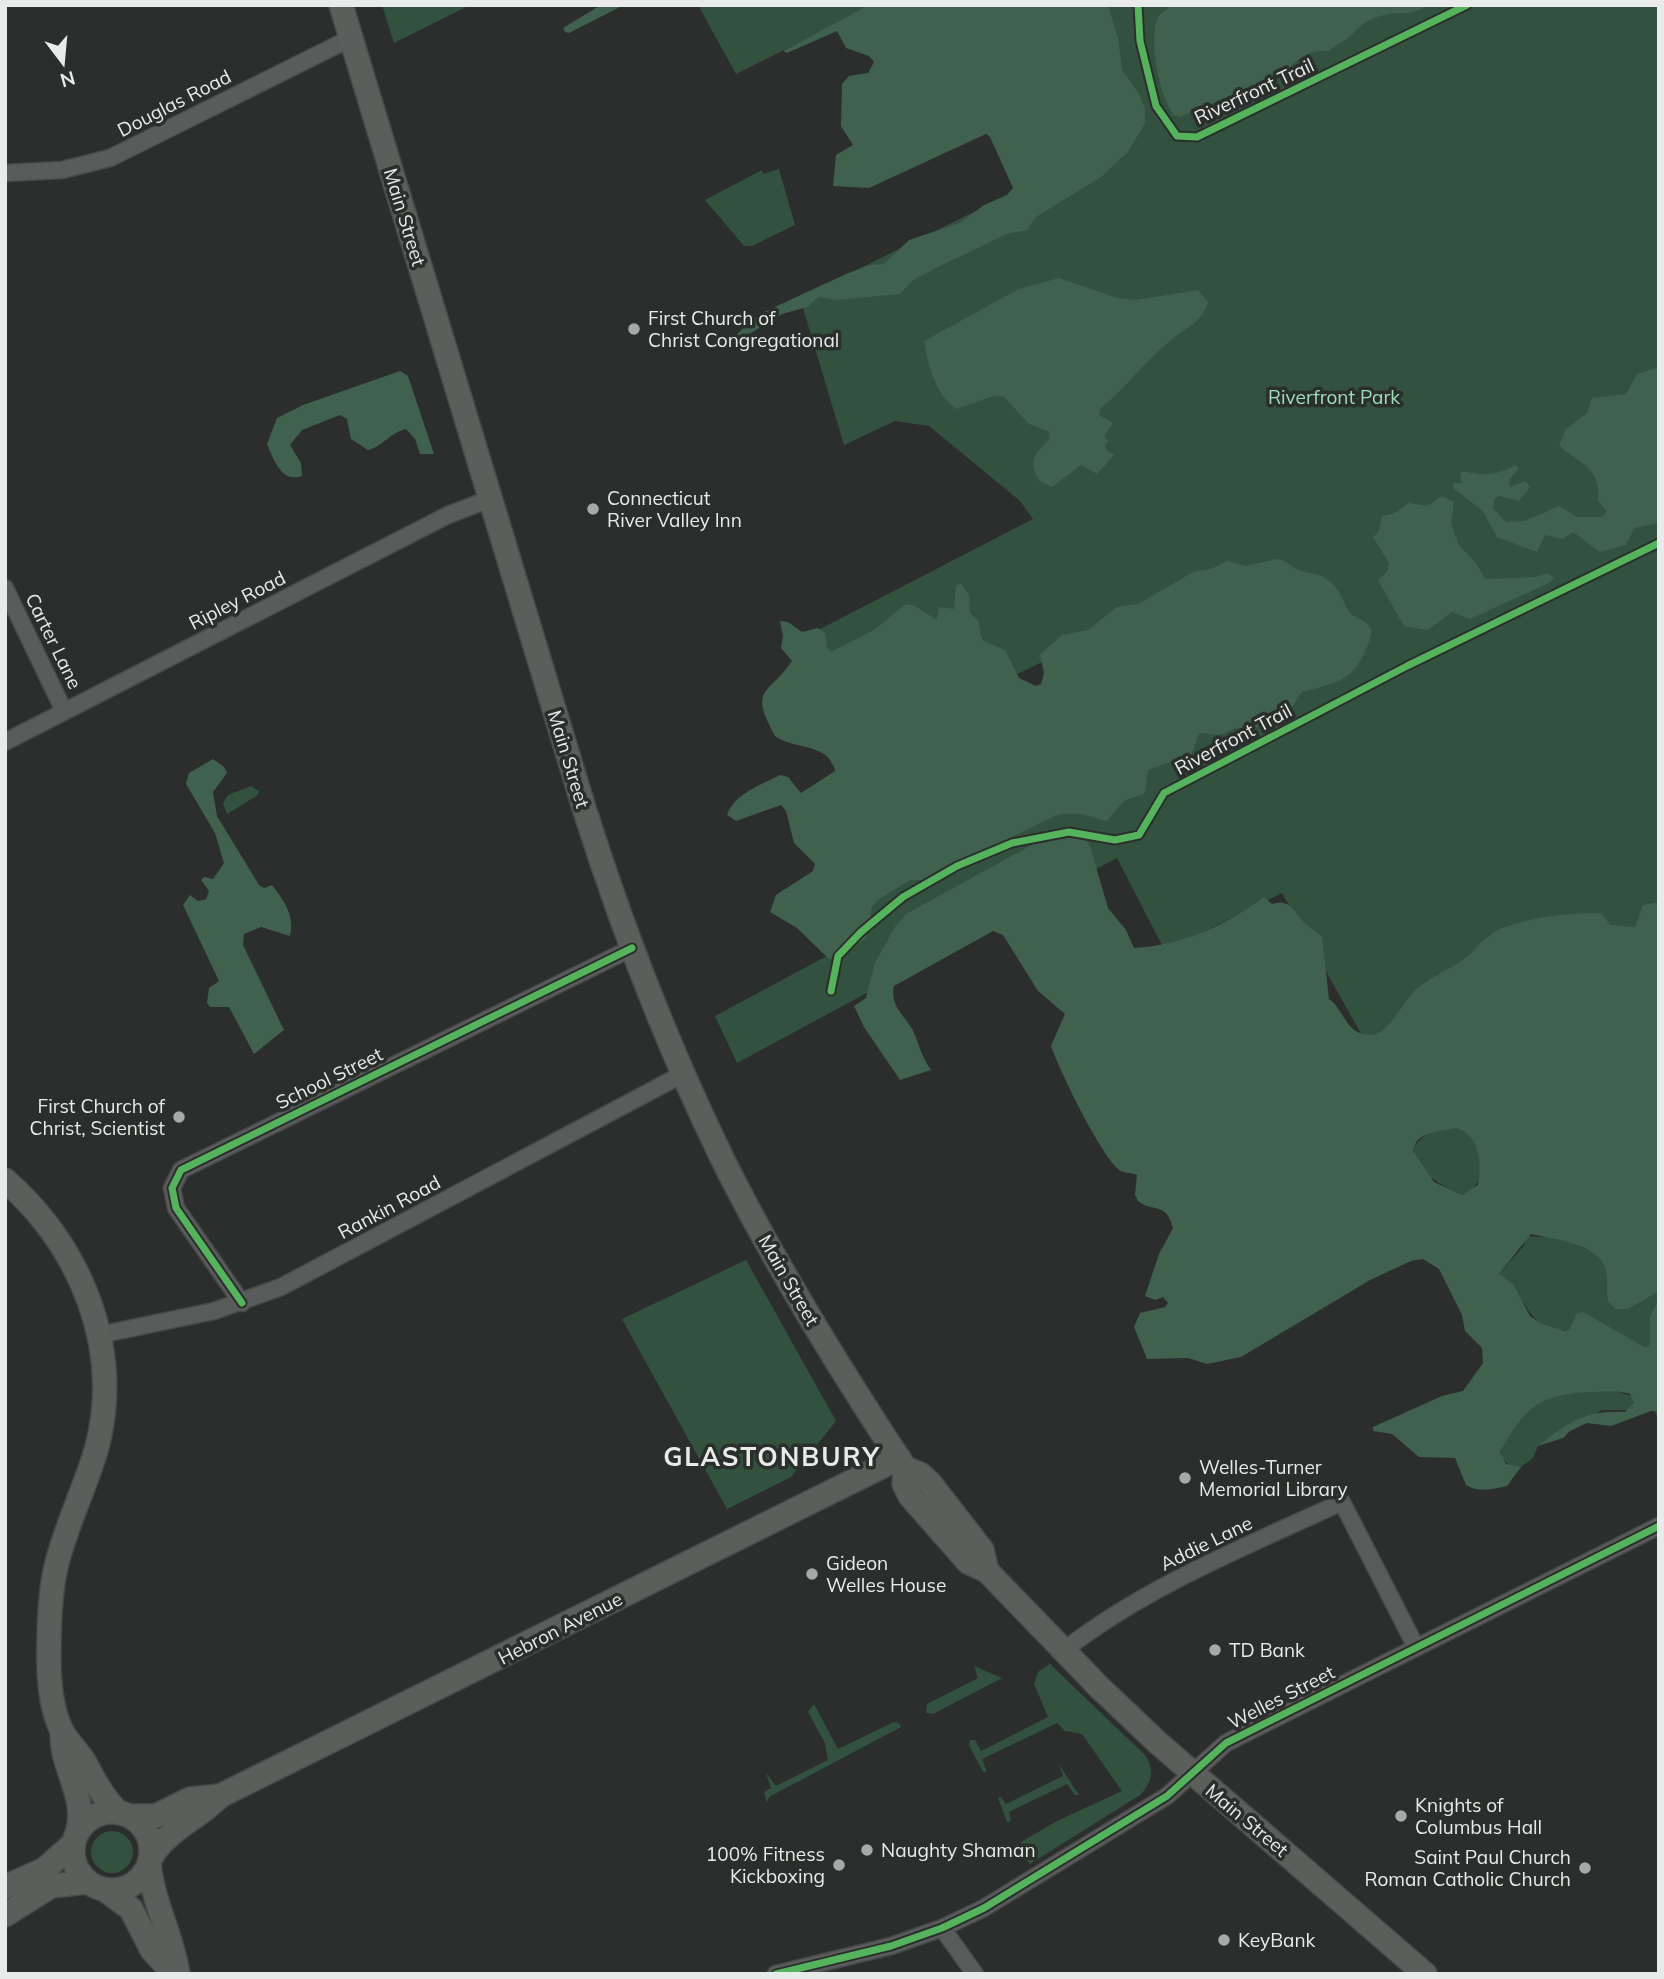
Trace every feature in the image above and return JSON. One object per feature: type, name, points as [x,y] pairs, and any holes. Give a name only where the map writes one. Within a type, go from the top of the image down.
[{"type":"main road","name":"Main Street","points":[[341,5],[587,818],[632,948],[683,1074],[729,1171],[775,1256],[902,1463],[906,1490],[926,1517],[968,1562],[987,1571],[1063,1651],[1193,1774],[1425,1974]]},
{"type":"main road","points":[[5,1180],[41,1214],[64,1246],[87,1293],[99,1335],[104,1371],[102,1421],[91,1468],[57,1562],[49,1616],[51,1685],[62,1731],[67,1769],[81,1804],[75,1839],[75,1864],[96,1886],[131,1909],[152,1950],[176,1974]]},
{"type":"main road","name":"Hebron Avenue","points":[[150,1861],[163,1840],[200,1816],[220,1796],[902,1463]]},
{"type":"main road","points":[[62,1731],[84,1762],[98,1790],[147,1834],[156,1903],[173,1941],[176,1974]]},
{"type":"main road","name":"Hebron Avenue","points":[[124,1814],[156,1816],[190,1799],[220,1796]]},
{"type":"main road","points":[[5,1887],[45,1869],[94,1816],[124,1814]]},
{"type":"main road","points":[[5,1915],[51,1886],[119,1889],[134,1884],[150,1861]]},
{"type":"street","name":"Douglas Road","points":[[5,173],[62,170],[110,158],[351,38]]},
{"type":"street","name":"Ripley Road","points":[[5,741],[456,512],[490,499]]},
{"type":"street","name":"Carter Lane","points":[[5,589],[64,711]]},
{"type":"street","name":"School Street","points":[[242,1303],[176,1208],[173,1185],[181,1170],[192,1162],[632,948]]},
{"type":"street","name":"Rankin Road","points":[[99,1335],[186,1318],[242,1303],[347,1254],[683,1074]]},
{"type":"street","name":"Addie Lane","points":[[1063,1651],[1092,1628],[1154,1591],[1342,1502],[1416,1647]]},
{"type":"street","name":"Welles Street","points":[[776,1974],[842,1960],[942,1928],[1036,1877],[1167,1796],[1226,1743],[1659,1526]]},
{"type":"street","points":[[942,1928],[975,1974]]},
{"type":"green space","points":[[382,5],[470,5],[394,43]]},
{"type":"green space","points":[[601,5],[624,5],[569,33],[565,32],[563,28]]},
{"type":"green space","points":[[698,5],[875,5],[736,74]]},
{"type":"green space","points":[[869,5],[1108,5],[1118,38],[1122,70],[1139,94],[1145,108],[1145,123],[1128,152],[1101,177],[1036,217],[1027,230],[1007,234],[942,265],[913,280],[900,294],[836,300],[819,297],[807,307],[782,314],[730,346],[730,340],[760,314],[846,274],[870,265],[884,264],[909,240],[960,223],[984,205],[1007,195],[1013,188],[990,137],[986,134],[869,188],[833,186],[836,155],[853,145],[841,126],[842,84],[849,76],[868,73],[874,62],[869,56],[846,48],[837,31],[787,53],[783,51]]},
{"type":"green space","name":"Riverfront Park","points":[[945,5],[1659,5],[1659,1420],[1615,1332],[1576,1314],[1569,1330],[1549,1328],[1534,1317],[1512,1285],[1499,1274],[1523,1247],[1527,1236],[1544,1237],[1478,1182],[1470,1192],[1461,1195],[1430,1177],[1418,1164],[1413,1147],[1425,1135],[1387,1080],[1282,893],[1165,951],[1117,858],[737,1063],[715,1016],[866,935],[853,907],[1079,644],[832,765],[795,642],[1033,519],[1020,501],[929,426],[895,421],[844,445],[800,298],[1032,183]]},
{"type":"green space","points":[[1171,5],[1427,5],[1412,12],[1374,18],[1329,51],[1306,55],[1287,71],[1180,117],[1173,115],[1168,105],[1160,82],[1154,45],[1157,19]]},
{"type":"green space","points":[[779,169],[795,225],[752,246],[744,246],[705,200],[762,170],[763,174]]},
{"type":"green space","points":[[1059,278],[1117,298],[1136,300],[1198,290],[1208,302],[1202,315],[1192,325],[1162,348],[1100,409],[1099,415],[1113,423],[1104,436],[1109,442],[1105,444],[1106,450],[1114,455],[1097,474],[1081,465],[1052,487],[1039,481],[1033,463],[1040,449],[1050,439],[1049,432],[1029,424],[1004,397],[994,396],[956,409],[938,387],[930,369],[924,341],[1019,289]]},
{"type":"green space","points":[[1659,367],[1659,523],[1634,528],[1626,545],[1600,552],[1573,532],[1563,539],[1545,535],[1537,552],[1497,537],[1482,510],[1453,488],[1453,483],[1462,483],[1460,474],[1463,471],[1489,474],[1515,465],[1519,468],[1509,480],[1510,487],[1525,481],[1530,487],[1519,501],[1499,496],[1494,499],[1493,508],[1506,522],[1525,521],[1559,506],[1577,517],[1603,517],[1607,511],[1598,501],[1593,474],[1588,467],[1559,446],[1566,429],[1587,413],[1592,398],[1626,394],[1637,374]]},
{"type":"green space","points":[[400,371],[408,376],[434,454],[420,454],[415,439],[406,429],[368,450],[351,439],[347,419],[340,415],[302,430],[290,445],[301,463],[302,476],[289,476],[279,469],[267,444],[277,418],[303,405]]},
{"type":"green space","points":[[1442,496],[1454,502],[1451,524],[1459,545],[1476,563],[1485,579],[1536,577],[1548,573],[1554,578],[1551,582],[1470,619],[1452,612],[1428,630],[1404,626],[1378,580],[1387,572],[1389,563],[1373,537],[1379,531],[1382,516],[1393,514],[1409,503],[1427,506]]},
{"type":"green space","points":[[1276,559],[1327,579],[1337,589],[1350,613],[1370,627],[1371,635],[1360,661],[1340,680],[1302,692],[1289,711],[1264,727],[1236,728],[1220,735],[1199,733],[1192,754],[1148,770],[1145,793],[1124,801],[1107,821],[1081,814],[1059,814],[924,880],[910,880],[872,906],[865,939],[843,954],[829,959],[797,928],[770,912],[776,895],[813,871],[815,864],[794,843],[786,811],[781,805],[736,821],[727,815],[742,795],[780,775],[788,777],[801,793],[835,771],[826,755],[775,736],[767,720],[762,700],[764,693],[792,661],[781,648],[783,636],[780,621],[788,622],[802,632],[818,628],[825,633],[827,648],[831,652],[874,630],[906,604],[915,606],[937,620],[939,607],[954,609],[956,586],[961,583],[969,595],[970,613],[978,620],[982,640],[1005,650],[1019,678],[1036,686],[1041,684],[1044,673],[1040,655],[1062,635],[1088,630],[1117,607],[1138,604],[1195,571],[1211,569],[1227,561],[1246,566]]},
{"type":"green space","points":[[213,759],[224,767],[227,773],[213,792],[217,816],[259,885],[264,888],[272,885],[281,897],[291,921],[290,936],[261,927],[244,934],[243,945],[284,1030],[254,1054],[229,1007],[210,1007],[207,1003],[209,988],[219,981],[183,905],[190,895],[198,901],[206,899],[209,891],[201,880],[204,877],[213,879],[224,863],[215,833],[186,784],[189,773]]},
{"type":"green space","points":[[251,786],[259,791],[258,795],[227,814],[223,803],[228,795]]},
{"type":"green space","points":[[1067,832],[1085,838],[1090,846],[1108,908],[1126,930],[1134,948],[1170,943],[1203,932],[1234,917],[1264,897],[1272,904],[1287,904],[1322,937],[1329,999],[1351,1027],[1362,1034],[1371,1035],[1378,1033],[1391,1022],[1419,987],[1460,962],[1502,928],[1546,917],[1591,913],[1602,914],[1610,925],[1635,927],[1643,905],[1659,902],[1659,1291],[1628,1309],[1616,1309],[1608,1301],[1607,1276],[1601,1260],[1584,1248],[1562,1240],[1531,1234],[1499,1274],[1513,1284],[1530,1316],[1542,1324],[1569,1330],[1576,1314],[1583,1312],[1646,1348],[1650,1344],[1650,1317],[1659,1298],[1659,1411],[1651,1411],[1611,1426],[1587,1423],[1570,1431],[1563,1438],[1538,1446],[1578,1419],[1599,1413],[1625,1412],[1634,1403],[1630,1394],[1616,1392],[1574,1393],[1547,1400],[1526,1414],[1500,1452],[1506,1464],[1521,1467],[1507,1486],[1486,1490],[1466,1485],[1455,1458],[1419,1457],[1392,1434],[1373,1431],[1373,1427],[1442,1396],[1463,1391],[1483,1363],[1482,1348],[1465,1331],[1462,1315],[1439,1269],[1423,1259],[1411,1261],[1370,1280],[1241,1357],[1207,1364],[1188,1358],[1147,1359],[1134,1327],[1140,1313],[1165,1307],[1168,1303],[1163,1297],[1155,1300],[1145,1296],[1159,1254],[1173,1228],[1167,1214],[1138,1201],[1135,1195],[1137,1175],[1117,1168],[1090,1128],[1051,1046],[1065,1014],[1038,991],[1003,935],[993,931],[894,986],[894,1000],[912,1029],[931,1070],[900,1080],[864,1027],[854,1006],[866,998],[875,963],[895,927],[906,914],[1050,835]],"holes":[[[1456,1128],[1475,1143],[1480,1168],[1478,1185],[1462,1195],[1434,1182],[1413,1151],[1415,1144],[1423,1136]]]},
{"type":"green space","points":[[746,1260],[836,1421],[791,1477],[727,1509],[622,1319]]},
{"type":"green space","points":[[1615,1391],[1632,1396],[1634,1403],[1629,1410],[1602,1410],[1538,1446],[1533,1458],[1521,1467],[1512,1467],[1500,1457],[1515,1427],[1527,1413],[1548,1398],[1570,1392]]},
{"type":"green space","points":[[1050,1664],[1145,1755],[1151,1776],[1140,1795],[1030,1864],[1019,1851],[1021,1842],[1057,1821],[1122,1791],[1082,1734],[1065,1731],[1057,1723],[982,1759],[987,1772],[983,1772],[969,1745],[970,1740],[975,1740],[981,1751],[1048,1717],[1034,1684],[1038,1672]]},
{"type":"green space","points":[[974,1666],[1002,1678],[933,1714],[926,1713],[927,1704],[978,1678]]},
{"type":"green space","points":[[814,1704],[838,1749],[894,1722],[901,1727],[769,1797],[767,1803],[764,1792],[771,1788],[766,1773],[776,1786],[828,1760],[825,1743],[808,1712]]},
{"type":"green space","points":[[1058,1763],[1079,1795],[1075,1795],[1067,1784],[1009,1812],[1011,1821],[1007,1822],[998,1798],[1001,1797],[1006,1804],[1063,1776]]},
{"type":"green space","points":[[112,1831],[127,1837],[133,1852],[127,1867],[112,1873],[97,1867],[91,1852],[97,1837]]},
{"type":"cycle path","name":"Riverfront Trail","points":[[1138,5],[1140,41],[1156,106],[1177,136],[1197,137],[1467,5]]},
{"type":"cycle path","name":"Riverfront Trail","points":[[831,991],[838,956],[861,932],[903,897],[957,866],[1012,843],[1069,832],[1115,840],[1139,835],[1164,793],[1407,666],[1659,543]]},
{"type":"cycle path","points":[[242,1303],[176,1208],[172,1188],[181,1170],[632,948]]},
{"type":"cycle path","points":[[776,1974],[891,1946],[942,1928],[984,1908],[1167,1796],[1226,1743],[1659,1526]]},
{"type":"place","name":"First Church of Christ Congregational","points":[[634,329]]},
{"type":"place","name":"Connecticut River Valley Inn","points":[[593,509]]},
{"type":"place","name":"First Church of Christ, Scientist","points":[[179,1117]]},
{"type":"place","name":"Welles-Turner Memorial Library","points":[[1185,1478]]},
{"type":"place","name":"Gideon Welles House","points":[[812,1574]]},
{"type":"place","name":"TD Bank","points":[[1215,1650]]},
{"type":"place","name":"Knights of Columbus Hall","points":[[1401,1816]]},
{"type":"place","name":"Naughty Shaman","points":[[867,1850]]},
{"type":"place","name":"100% Fitness Kickboxing","points":[[839,1865]]},
{"type":"place","name":"Saint Paul Church Roman Catholic Church","points":[[1585,1868]]},
{"type":"place","name":"KeyBank","points":[[1224,1940]]},
{"type":"district","name":"GLASTONBURY","points":[[772,1457]]}]
